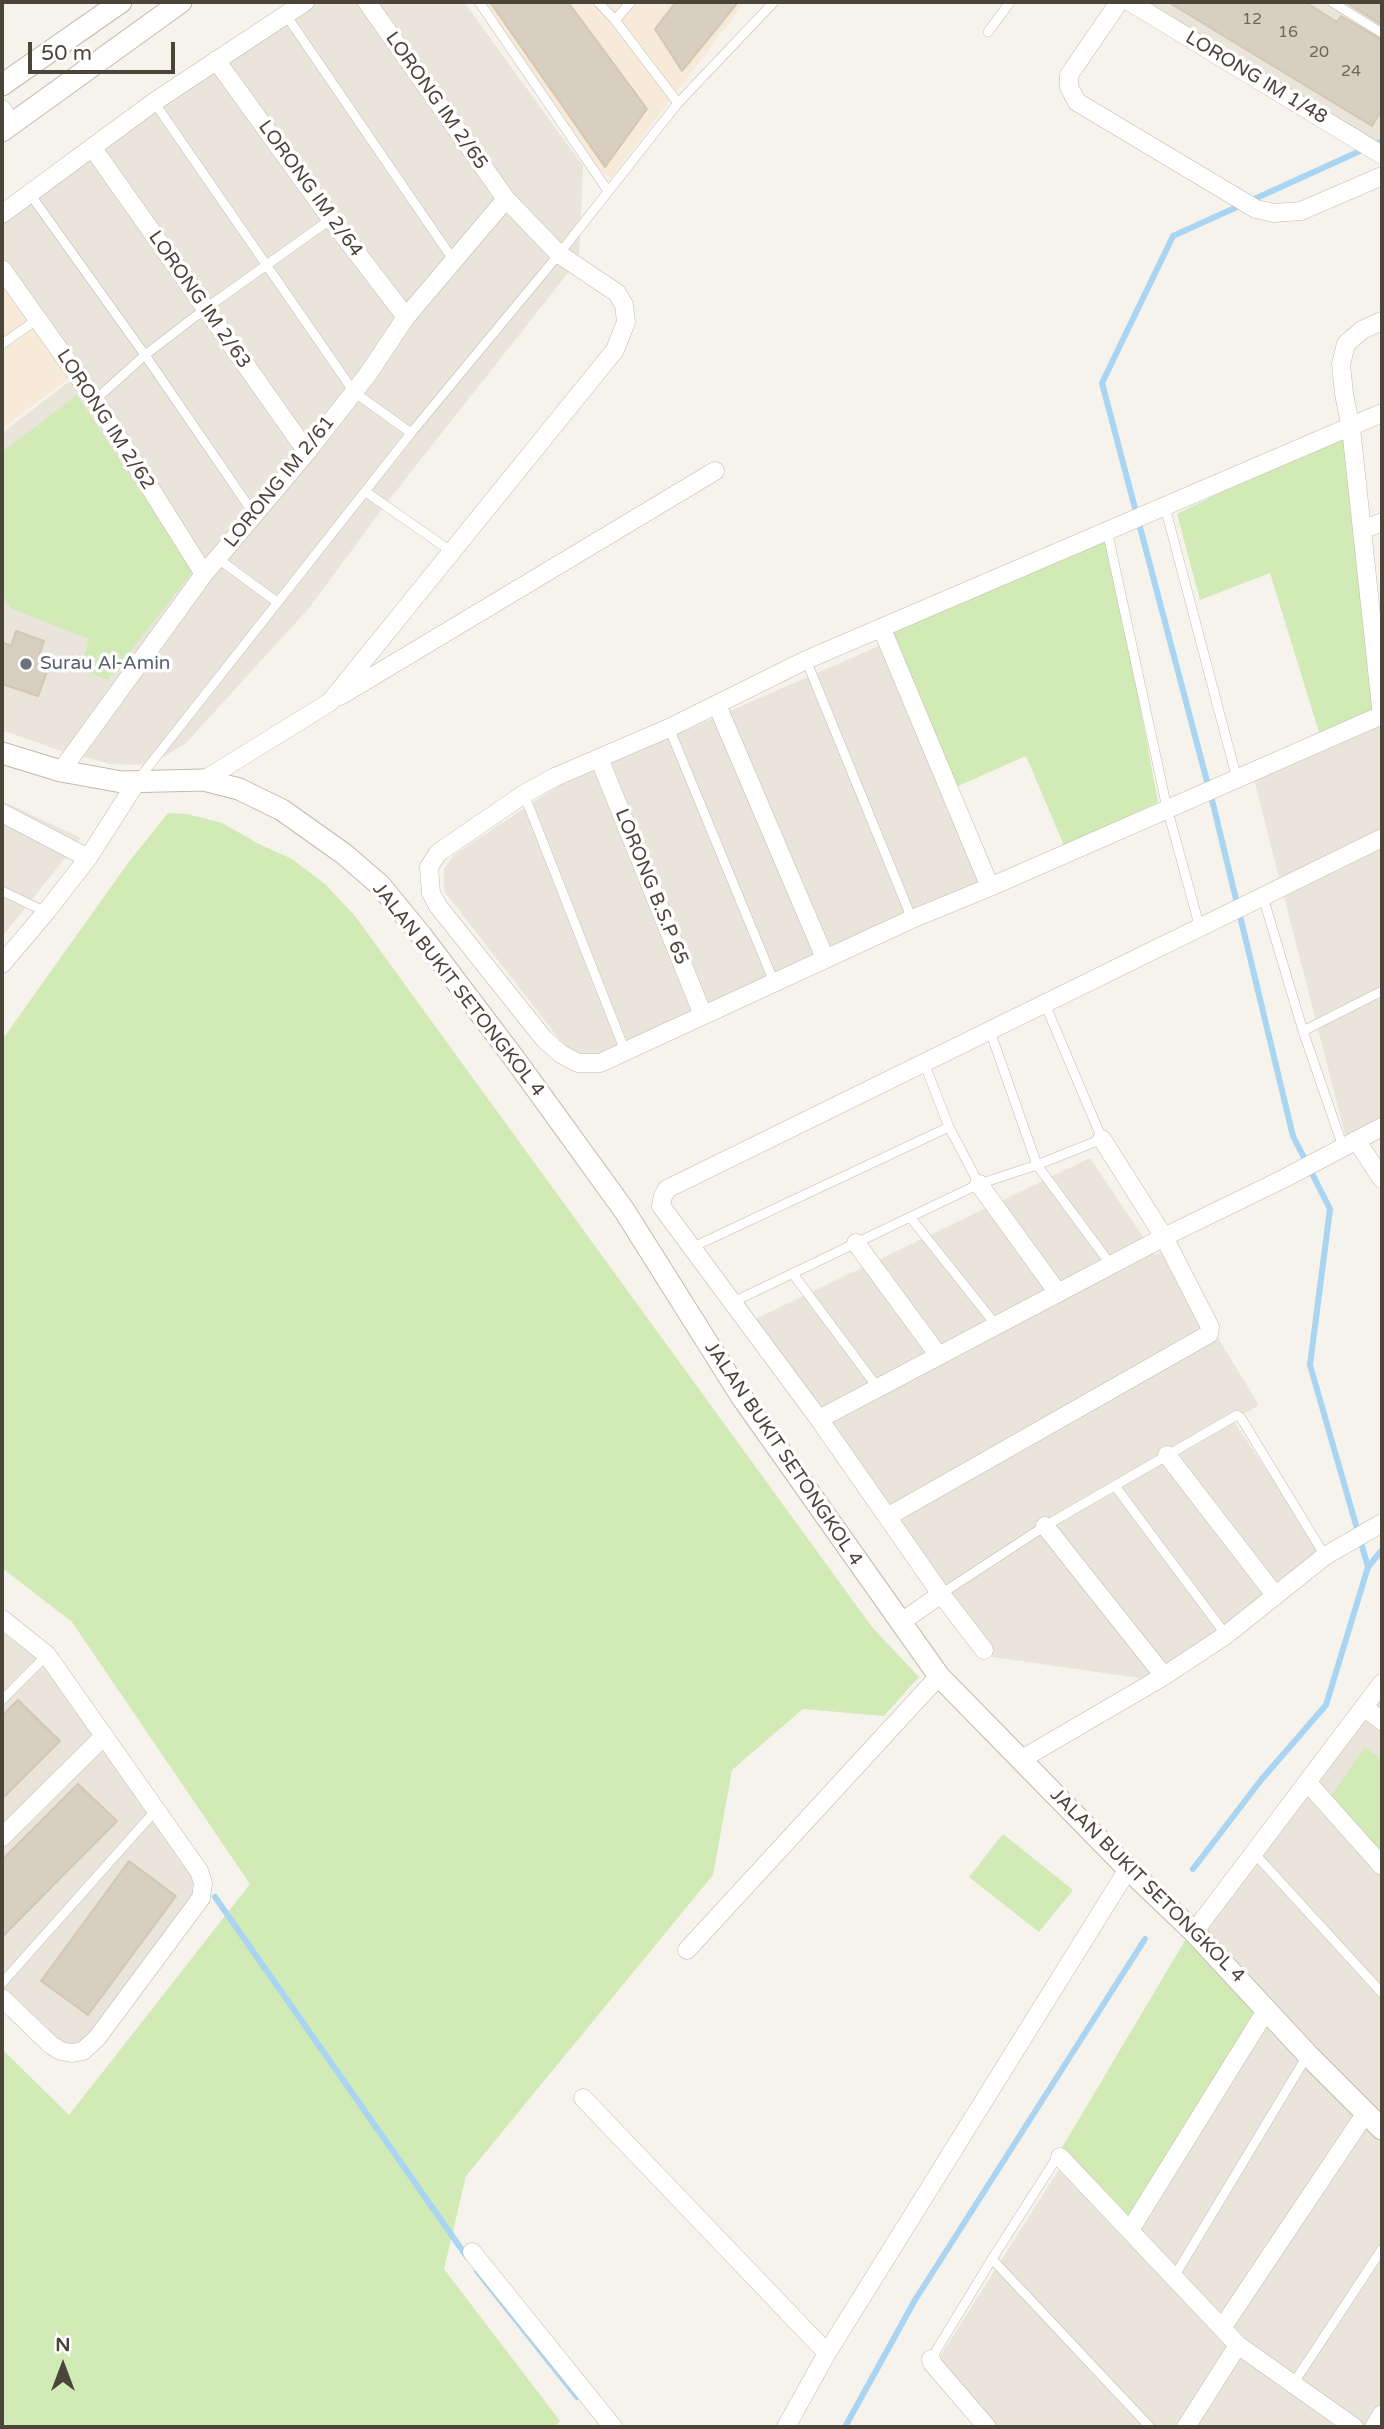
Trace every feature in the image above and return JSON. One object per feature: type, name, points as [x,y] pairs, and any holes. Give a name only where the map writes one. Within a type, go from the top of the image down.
[{"type":"street","points":[[2,85],[121,2]]},
{"type":"street","points":[[5,121],[181,2]]},
{"type":"street","points":[[2,214],[154,102],[305,2]]},
{"type":"street","name":"LORONG IM 2/65","points":[[330,702],[615,350],[625,322],[624,305],[617,293],[559,254],[506,199],[367,2]]},
{"type":"street","points":[[1119,2],[1069,75],[1069,87],[1077,102],[1256,209],[1274,213],[1301,211],[1382,176]]},
{"type":"street","name":"LORONG IM 1/48","points":[[1130,2],[1382,155]]},
{"type":"street","name":"LORONG IM 2/64","points":[[216,60],[406,317]]},
{"type":"street","name":"LORONG IM 2/63","points":[[92,148],[307,452]]},
{"type":"street","name":"LORONG IM 2/61","points":[[61,771],[204,574],[307,452],[354,392],[406,317],[506,199]]},
{"type":"street","name":"LORONG IM 2/62","points":[[2,269],[95,400],[204,574]]},
{"type":"street","points":[[1382,321],[1362,330],[1346,344],[1342,363],[1344,394],[1351,428],[1363,530],[1382,715],[912,919],[600,1063],[578,1063],[544,1040],[438,906],[431,893],[429,867],[438,853],[524,794],[555,777],[669,728],[806,660],[882,629],[1113,528],[1351,428],[1382,414]]},
{"type":"street","points":[[204,780],[715,471]]},
{"type":"street","points":[[1363,530],[1382,522]]},
{"type":"street","points":[[882,629],[990,887]]},
{"type":"street","points":[[717,705],[825,958]]},
{"type":"street","name":"JALAN BUKIT SETONGKOL 4","points":[[2,753],[61,771],[122,782],[204,780],[239,789],[282,810],[344,854],[388,895],[507,1048],[624,1210],[741,1396],[939,1675],[1128,1869],[1194,1932],[1308,2055],[1382,2129]]},
{"type":"street","name":"LORONG B.S.P 65","points":[[599,758],[703,1015]]},
{"type":"street","points":[[2,964],[88,858],[136,783]]},
{"type":"street","points":[[2,813],[88,858]]},
{"type":"street","points":[[984,1650],[941,1594],[819,1419],[661,1206],[663,1196],[667,1189],[1382,838]]},
{"type":"street","points":[[819,1419],[1164,1237],[1285,1178],[1382,1126]]},
{"type":"street","points":[[887,1517],[1209,1335],[1210,1327],[1164,1237],[1102,1139]]},
{"type":"street","points":[[1347,1145],[1382,1179]]},
{"type":"street","points":[[979,1184],[1058,1293]]},
{"type":"street","points":[[856,1243],[939,1356]]},
{"type":"street","points":[[1167,1455],[1275,1595]]},
{"type":"street","points":[[1021,1759],[1164,1676],[1226,1635],[1325,1556],[1382,1523]]},
{"type":"street","points":[[1045,1526],[1164,1676]]},
{"type":"street","points":[[900,1623],[941,1594]]},
{"type":"street","points":[[2,1619],[47,1655],[199,1871],[203,1883],[201,1898],[89,2047],[83,2051],[61,2051],[42,2038],[2,1998]]},
{"type":"street","points":[[687,1950],[939,1675]]},
{"type":"street","points":[[1194,1932],[1382,1683]]},
{"type":"street","points":[[1365,1708],[1382,1721]]},
{"type":"street","points":[[2,1837],[104,1736]]},
{"type":"street","points":[[1308,1783],[1382,1866]]},
{"type":"street","points":[[786,2427],[827,2353],[1128,1869]]},
{"type":"street","points":[[1130,2230],[1267,2009]]},
{"type":"street","points":[[583,2098],[827,2353]]},
{"type":"street","points":[[1222,2328],[1365,2113]]},
{"type":"street","points":[[1060,2157],[1238,2345],[1354,2427]]},
{"type":"street","points":[[472,2252],[613,2427]]},
{"type":"street","points":[[1186,2427],[1238,2345]]},
{"type":"street","points":[[931,2359],[932,2364],[987,2427]]},
{"type":"street","points":[[1374,2427],[1382,2414]]},
{"type":"lane","points":[[479,2],[608,191]]},
{"type":"lane","points":[[598,2],[615,20],[678,103]]},
{"type":"lane","points":[[615,20],[631,2]]},
{"type":"lane","points":[[136,783],[411,433],[559,254],[678,103],[774,2]]},
{"type":"lane","points":[[988,32],[1010,2]]},
{"type":"lane","points":[[1335,2],[1382,33]]},
{"type":"lane","points":[[286,15],[454,261]]},
{"type":"lane","points":[[154,102],[354,392],[411,433]]},
{"type":"lane","points":[[30,194],[254,514]]},
{"type":"lane","points":[[95,400],[145,355],[331,219]]},
{"type":"lane","points":[[2,344],[38,318]]},
{"type":"lane","points":[[366,492],[452,552]]},
{"type":"lane","points":[[1157,510],[1237,779]]},
{"type":"lane","points":[[1113,528],[1167,808],[1205,926]]},
{"type":"lane","points":[[217,558],[277,602]]},
{"type":"lane","points":[[806,660],[912,919]]},
{"type":"lane","points":[[669,728],[774,982]]},
{"type":"lane","points":[[524,794],[625,1051]]},
{"type":"lane","points":[[2,891],[46,912]]},
{"type":"lane","points":[[1260,899],[1303,1031],[1347,1145]]},
{"type":"lane","points":[[1303,1031],[1382,991]]},
{"type":"lane","points":[[733,1303],[979,1184],[1037,1166],[1102,1139],[1045,1004]]},
{"type":"lane","points":[[990,1031],[1037,1166],[1111,1265]]},
{"type":"lane","points":[[924,1063],[949,1127],[979,1184]]},
{"type":"lane","points":[[691,1248],[949,1127]]},
{"type":"lane","points":[[910,1217],[996,1325]]},
{"type":"lane","points":[[793,1274],[878,1388]]},
{"type":"lane","points":[[941,1594],[1045,1526],[1237,1415],[1325,1556]]},
{"type":"lane","points":[[1115,1486],[1226,1635]]},
{"type":"lane","points":[[2,1700],[47,1655]]},
{"type":"lane","points":[[2,1983],[156,1810]]},
{"type":"lane","points":[[1254,1853],[1382,1993]]},
{"type":"lane","points":[[1174,2277],[1308,2055]]},
{"type":"lane","points":[[931,2359],[992,2259],[1056,2159],[1060,2157]]},
{"type":"lane","points":[[1293,2384],[1382,2249]]},
{"type":"lane","points":[[992,2259],[1150,2427]]},
{"type":"shaded area","points":[[293,2],[464,2],[583,166],[579,259],[388,501],[309,608],[186,743],[150,765],[110,764],[58,750],[2,730],[2,433],[79,374],[2,264],[2,210]]},
{"type":"shaded area","points":[[483,2],[745,2],[611,178],[599,171]]},
{"type":"shaded area","points":[[1136,2],[1382,2],[1382,156]]},
{"type":"shaded area","points":[[2,281],[71,377],[2,428]]},
{"type":"shaded area","points":[[881,645],[982,883],[588,1060],[570,1053],[444,891],[444,869],[454,855],[556,787]]},
{"type":"shaded area","points":[[1382,703],[1382,1136],[1350,1154],[1250,764]]},
{"type":"shaded area","points":[[2,801],[81,838],[2,937]]},
{"type":"shaded area","points":[[1090,1158],[1155,1255],[1165,1251],[1259,1405],[1233,1420],[1326,1559],[1160,1681],[979,1655],[741,1326]]},
{"type":"shaded area","points":[[2,1629],[40,1661],[193,1876],[196,1889],[90,2044],[54,2057],[36,2044],[2,2010]]},
{"type":"shaded area","points":[[1382,1695],[1382,2427],[992,2427],[939,2358],[1061,2166],[1195,1942]]},
{"type":"green space","points":[[77,395],[193,571],[108,680],[81,670],[89,639],[12,609],[2,596],[2,452]]},
{"type":"green space","points":[[1351,428],[1382,715],[1322,742],[1270,573],[1200,600],[1177,514]]},
{"type":"green space","points":[[1107,530],[1158,802],[1065,848],[1026,756],[949,790],[882,629]]},
{"type":"green space","points":[[168,813],[187,814],[222,823],[292,859],[325,884],[355,916],[872,1627],[919,1677],[884,1716],[803,1709],[732,1770],[713,1875],[466,2176],[444,2269],[560,2421],[555,2427],[2,2427],[2,2049],[69,2115],[250,1884],[72,1622],[2,1568],[2,1040],[128,863]]},
{"type":"green space","points":[[1365,1747],[1382,1760],[1382,1858],[1329,1799]]},
{"type":"green space","points":[[1003,1834],[1073,1890],[1039,1932],[969,1877]]},
{"type":"green space","points":[[1193,1927],[1267,2004],[1129,2224],[1060,2151]]},
{"type":"building","points":[[490,2],[568,2],[647,109],[605,167]]},
{"type":"building","points":[[676,2],[738,2],[682,71],[655,29]]},
{"type":"building","points":[[1168,2],[1305,2],[1337,22],[1341,16],[1382,40],[1382,109],[1372,126]]},
{"type":"building","points":[[1382,2],[1382,25],[1349,4]]},
{"type":"building","name":"Surau Al-Amin","points":[[16,631],[44,641],[39,656],[51,661],[38,696],[2,684],[2,642],[11,646]]},
{"type":"building","points":[[18,1700],[60,1741],[2,1799],[2,1716]]},
{"type":"building","points":[[78,1784],[117,1821],[2,1937],[2,1860]]},
{"type":"building","points":[[129,1861],[176,1896],[88,2015],[41,1981]]},
{"type":"waterway","points":[[1193,1869],[1261,1780],[1326,1705],[1368,1567],[1310,1365],[1330,1209],[1293,1136],[1214,808],[1102,383],[1173,236],[1382,141]]},
{"type":"waterway","points":[[1368,1567],[1382,1550]]},
{"type":"waterway","points":[[215,1897],[467,2257]]},
{"type":"waterway","points":[[845,2427],[915,2300],[1145,1939]]},
{"type":"waterway","points":[[477,2271],[577,2397]]},
{"type":"place","name":"Surau Al-Amin","points":[[26,664]]}]
